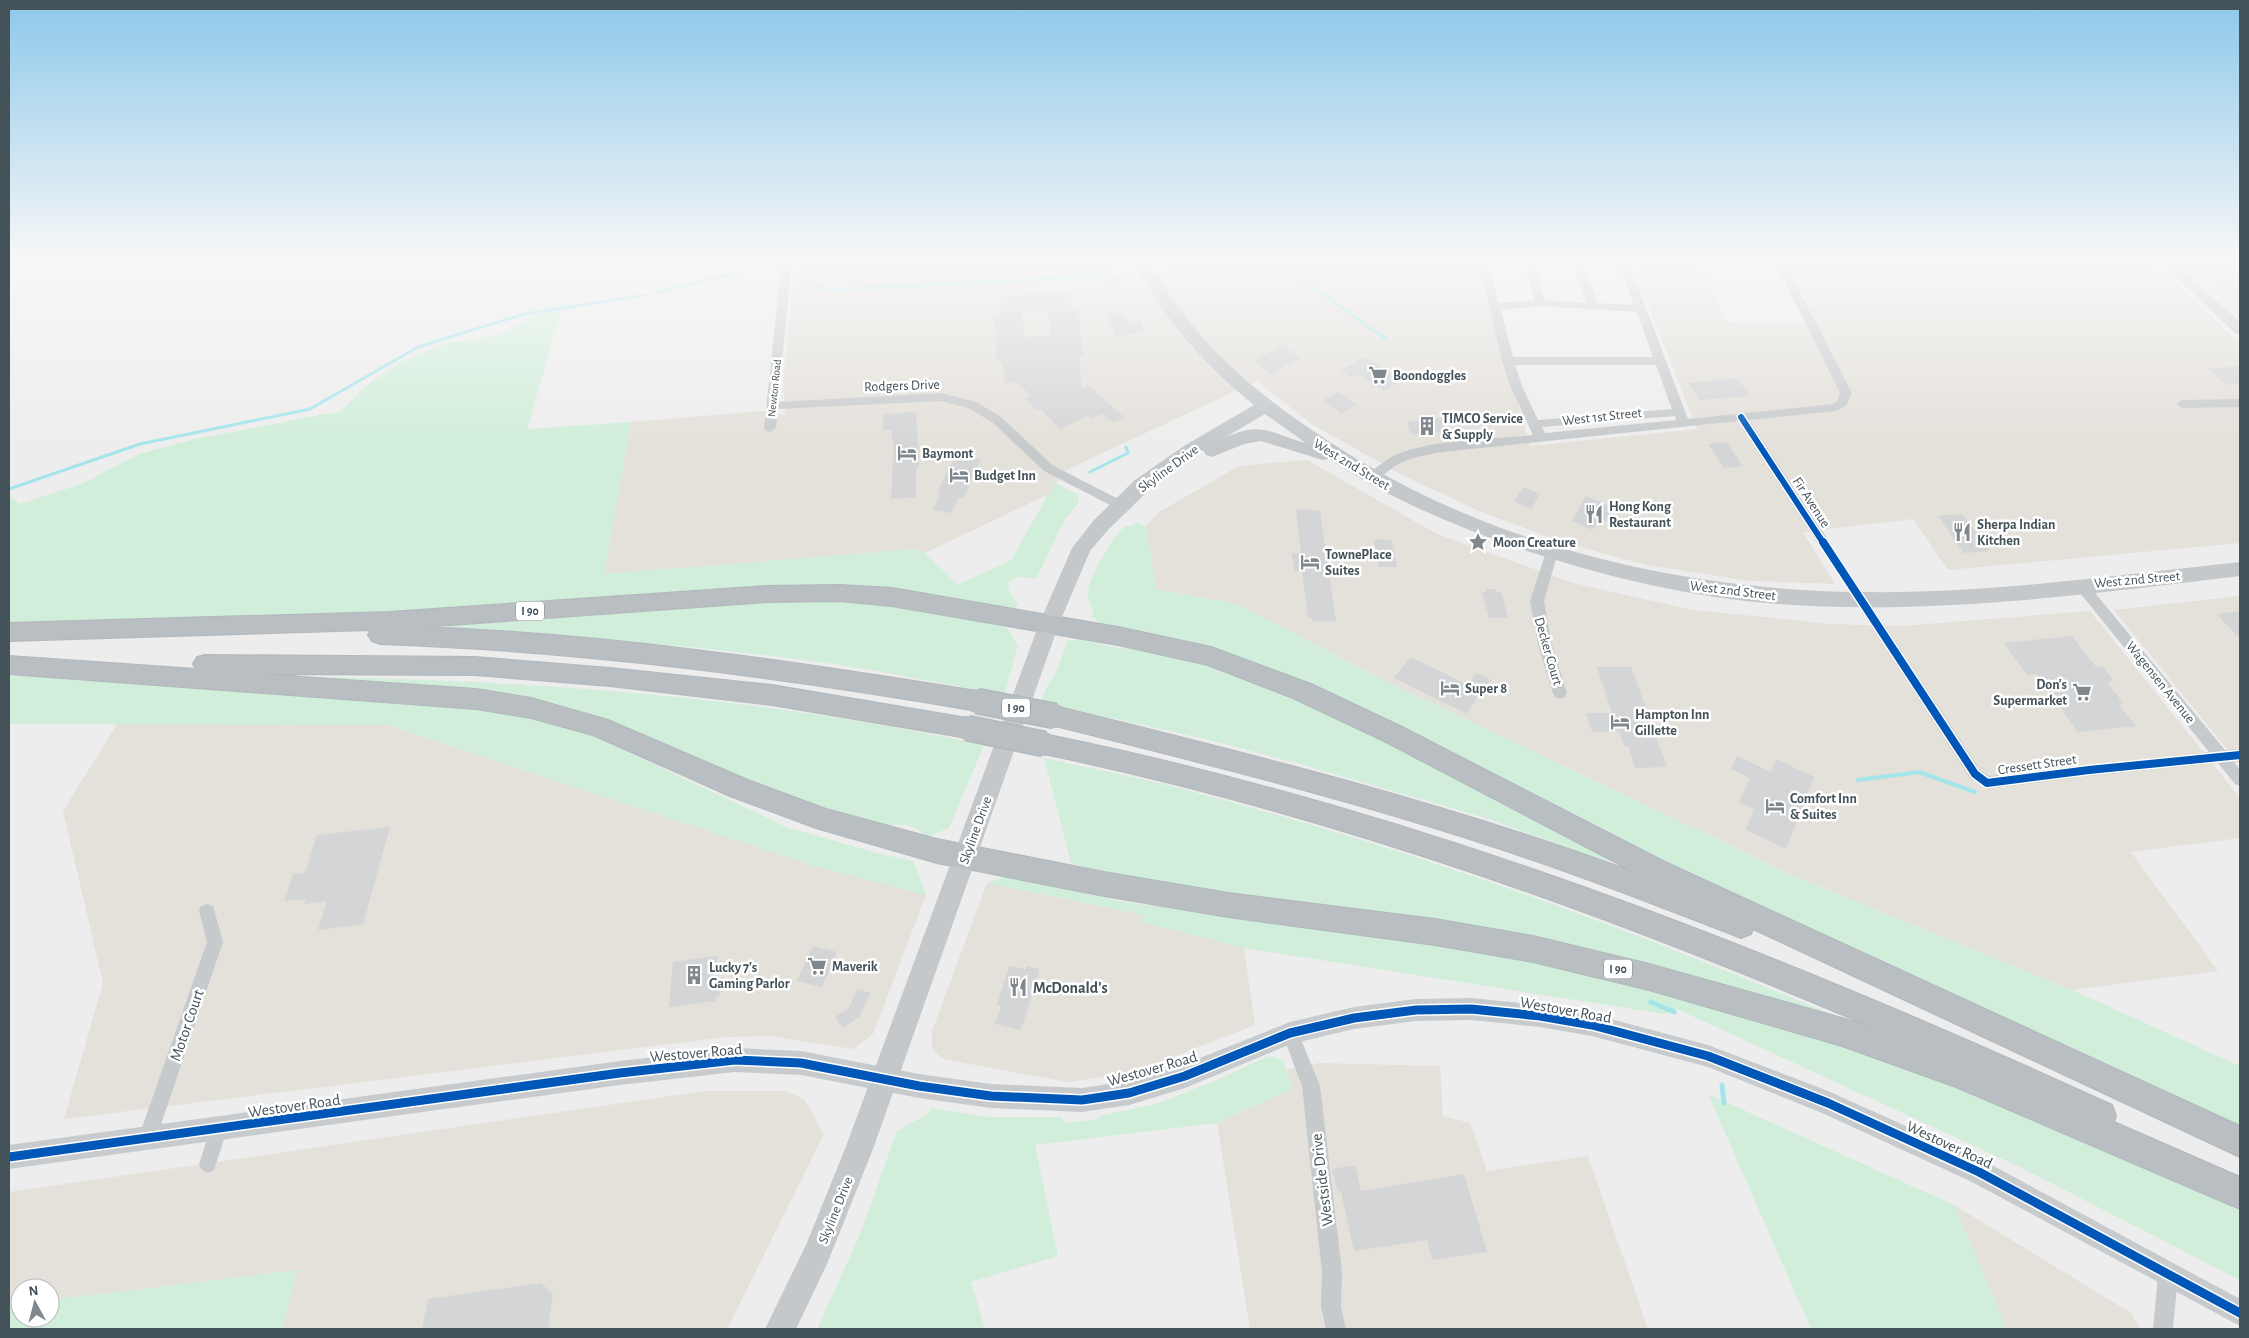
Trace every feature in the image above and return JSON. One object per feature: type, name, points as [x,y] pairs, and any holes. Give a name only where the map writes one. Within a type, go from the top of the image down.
[{"type":"highway","name":"I 90","points":[[9,632],[389,621],[768,594],[839,593],[892,597],[1084,629],[1210,656],[1302,691],[1393,734],[1656,870],[2240,1142]]},
{"type":"highway","name":"I 90","points":[[9,636],[286,634],[404,636],[526,643],[734,663],[821,674],[977,700],[1055,716],[1314,781],[1451,821],[1660,894],[1797,947],[2018,1038]]},
{"type":"highway","name":"I 90","points":[[9,665],[476,699],[531,708],[599,727],[739,788],[825,820],[925,848],[1104,884],[1228,905],[1435,932],[1533,949],[1649,976],[1842,1032],[1956,1072],[2240,1193]]},
{"type":"highway","name":"I 90","points":[[9,665],[475,666],[610,676],[772,695],[967,728],[1161,769],[1294,806],[1519,877],[1710,948],[1991,1064],[2240,1182]]},
{"type":"main road","name":"West 2nd Street","points":[[1177,320],[1210,357],[1265,406],[1335,457],[1372,478],[1451,515],[1552,552],[1630,574],[1685,584],[1787,597],[1862,600],[1968,596],[2240,569]]},
{"type":"main road","name":"Skyline Drive","points":[[780,1329],[817,1254],[885,1079],[1049,624],[1082,548],[1120,505],[1142,485],[1190,450],[1265,406]]},
{"type":"main road","points":[[1142,485],[1168,477],[1230,442],[1252,435],[1270,436],[1293,446],[1335,457]]},
{"type":"street","name":"Newton Road","points":[[770,428],[782,320]]},
{"type":"street","points":[[1499,320],[1508,361],[1517,388],[1541,438]]},
{"type":"street","points":[[1534,424],[1681,417],[1645,320]]},
{"type":"street","name":"West 1st Street","points":[[1372,478],[1390,462],[1405,454],[1442,448],[1541,438],[1681,417],[1741,417],[1836,407],[1842,403],[1846,393],[1809,320]]},
{"type":"street","points":[[2230,320],[2240,330]]},
{"type":"street","points":[[1508,361],[1661,361]]},
{"type":"street","name":"Rodgers Drive","points":[[773,406],[941,397],[957,400],[972,405],[996,419],[1048,468],[1120,505]]},
{"type":"street","points":[[2182,404],[2240,403]]},
{"type":"street","name":"Fir Avenue","points":[[1741,417],[1862,600]]},
{"type":"street","name":"Decker Court","points":[[1552,552],[1537,600],[1538,617],[1560,693]]},
{"type":"street","name":"Wagensen Avenue","points":[[2081,585],[2240,780]]},
{"type":"street","name":"Cressett Street","points":[[1862,600],[1975,774],[1987,784],[2089,770],[2240,755]]},
{"type":"street","name":"Motor Court","points":[[146,1139],[215,942],[207,911]]},
{"type":"street","name":"Westover Road","points":[[9,1157],[218,1130],[620,1073],[735,1060],[801,1063],[919,1086],[991,1096],[1082,1100],[1129,1093],[1185,1076],[1290,1033],[1354,1018],[1407,1011],[1471,1009],[1540,1016],[1592,1025],[1708,1056],[1828,1103],[1979,1172],[2240,1313]]},
{"type":"street","name":"Westside Drive","points":[[1290,1033],[1311,1086],[1332,1272],[1330,1307],[1336,1329]]},
{"type":"street","points":[[208,1164],[218,1130]]},
{"type":"street","points":[[2163,1329],[2168,1275]]},
{"type":"shaded area","points":[[789,320],[1495,320],[1530,446],[1697,429],[1654,320],[1817,323],[1816,320],[2215,320],[2240,344],[2240,543],[1948,570],[1913,519],[1803,532],[1835,584],[1750,581],[1647,565],[1565,543],[1479,511],[1404,476],[1310,423],[1257,381],[1064,471],[1049,494],[925,553],[915,549],[604,574],[631,422],[761,411],[785,415],[783,386]]},
{"type":"shaded area","points":[[1307,460],[1437,534],[1573,583],[1693,610],[1831,624],[1901,626],[2090,611],[2240,798],[2240,838],[2131,852],[2218,971],[2072,990],[1799,878],[1394,685],[1237,604],[1156,589],[1146,526],[1159,512],[1239,466]]},
{"type":"shaded area","points":[[2240,596],[2240,765],[2114,610]]},
{"type":"shaded area","points":[[117,724],[388,725],[811,865],[926,895],[873,1034],[853,1049],[770,1036],[726,1037],[64,1119],[103,983],[63,811]]},
{"type":"shaded area","points":[[987,883],[1143,915],[1141,922],[1244,948],[1255,1025],[1129,1074],[1067,1082],[943,1059],[932,1049],[932,1031]]},
{"type":"shaded area","points":[[1319,1063],[1440,1066],[1443,1116],[1470,1123],[1487,1171],[1588,1156],[1648,1329],[1250,1329],[1217,1123],[1292,1089],[1285,1070]]},
{"type":"shaded area","points":[[705,1091],[785,1091],[804,1099],[824,1134],[727,1329],[282,1329],[297,1270],[60,1299],[60,1278],[10,1278],[9,1305],[9,1192]]},
{"type":"shaded area","points":[[1954,1205],[2131,1313],[2140,1329],[2007,1329]]},
{"type":"green space","points":[[524,320],[558,320],[527,429],[631,422],[604,574],[915,549],[925,553],[958,585],[1011,560],[1055,483],[1077,494],[1079,503],[1065,519],[1036,579],[1017,577],[1008,584],[1010,594],[1018,604],[1014,612],[839,589],[394,618],[9,625],[9,497],[20,504],[82,484],[139,454],[195,439],[341,411],[364,387],[399,363],[444,344],[494,336],[523,323]]},
{"type":"green space","points":[[1137,522],[1146,526],[1156,589],[1237,604],[1394,685],[1798,878],[2072,990],[2240,1066],[2240,1129],[2070,1048],[1803,932],[1302,680],[1214,649],[1102,624],[1091,616],[1094,615],[1089,598],[1089,586],[1102,558],[1119,532],[1123,528],[1134,525]]},
{"type":"green space","points":[[795,600],[902,606],[955,615],[1007,628],[1018,645],[1004,695],[864,669],[771,656],[632,642],[445,630],[447,626]]},
{"type":"green space","points":[[1076,637],[1111,647],[1187,656],[1309,701],[1620,862],[1599,859],[1489,819],[1300,764],[1209,740],[1041,702],[1048,684],[1054,677],[1068,641],[1075,640]]},
{"type":"green space","points":[[9,676],[44,676],[476,706],[582,730],[786,827],[880,854],[913,861],[926,895],[811,865],[388,725],[9,724]]},
{"type":"green space","points":[[312,677],[481,683],[650,694],[734,703],[817,715],[901,728],[984,745],[949,828],[927,837],[917,829],[907,825],[884,827],[788,798],[611,723],[310,680]]},
{"type":"green space","points":[[1044,758],[1162,784],[1215,798],[1323,828],[1430,862],[1616,928],[1862,1027],[1722,988],[1126,879],[1071,863]]},
{"type":"green space","points":[[1006,876],[1124,902],[1526,955],[1682,992],[1937,1076],[2087,1137],[2240,1211],[2240,1280],[2020,1167],[1677,1009],[1665,1014],[1244,948],[1141,922],[1143,915],[987,883]]},
{"type":"green space","points":[[1269,1056],[1283,1061],[1292,1089],[1217,1123],[1035,1145],[1058,1256],[971,1282],[985,1329],[817,1329],[861,1232],[897,1131],[931,1112],[931,1108],[988,1117],[1061,1117],[1064,1123],[1098,1119],[1099,1116],[1156,1104],[1217,1080]]},
{"type":"green space","points":[[1708,1094],[1954,1205],[2007,1329],[1811,1329]]},
{"type":"green space","points":[[297,1270],[282,1329],[9,1329],[10,1305],[10,1328],[60,1328],[60,1299]]},
{"type":"building","points":[[994,320],[1023,320],[1024,337],[1051,335],[1049,320],[1079,320],[1084,357],[1079,357],[1082,388],[1088,385],[1125,418],[1114,423],[1102,414],[1091,419],[1088,416],[1060,429],[1040,409],[1036,410],[1025,398],[1031,396],[1017,382],[1004,383],[1003,362],[997,362]]},
{"type":"building","points":[[1109,320],[1127,320],[1128,322],[1140,320],[1145,332],[1115,336]]},
{"type":"building","points":[[1283,345],[1300,358],[1270,374],[1253,361]]},
{"type":"building","name":"Boondoggles","points":[[1366,357],[1401,381],[1384,391],[1358,374],[1351,378],[1341,370]]},
{"type":"building","points":[[2240,366],[2240,383],[2226,385],[2209,369]]},
{"type":"building","points":[[1738,378],[1749,396],[1699,400],[1688,383]]},
{"type":"building","points":[[1339,392],[1357,405],[1341,413],[1323,400]]},
{"type":"building","name":"Baymont","points":[[916,412],[919,466],[916,467],[916,497],[891,499],[894,440],[892,440],[892,429],[883,430],[883,414]]},
{"type":"building","name":"TIMCO Service & Supply","points":[[1441,418],[1447,431],[1412,435],[1407,422]]},
{"type":"building","points":[[1726,442],[1743,466],[1724,468],[1708,444]]},
{"type":"building","name":"Budget Inn","points":[[956,455],[981,459],[963,499],[958,498],[951,513],[933,510],[940,495],[938,494],[941,488],[939,488]]},
{"type":"building","points":[[1523,487],[1540,494],[1531,509],[1514,502]]},
{"type":"building","name":"Hong Kong Restaurant","points":[[1586,496],[1616,508],[1607,522],[1601,519],[1594,529],[1572,521]]},
{"type":"building","name":"TownePlace Suites","points":[[1296,510],[1320,511],[1336,621],[1313,622],[1312,618],[1308,618],[1302,571],[1294,571],[1292,553],[1301,553]]},
{"type":"building","name":"Sherpa Indian Kitchen","points":[[1962,514],[1990,551],[1964,553],[1938,516]]},
{"type":"building","points":[[1374,539],[1392,540],[1397,567],[1378,567]]},
{"type":"building","points":[[1486,589],[1496,589],[1497,592],[1501,592],[1508,618],[1489,618],[1482,592],[1487,592]]},
{"type":"building","points":[[2240,611],[2240,639],[2217,614]]},
{"type":"building","name":"Don's Supermarket","points":[[2072,636],[2096,667],[2102,666],[2114,681],[2107,682],[2123,703],[2118,704],[2136,726],[2078,732],[2036,674],[2027,675],[2004,643]]},
{"type":"building","name":"Super 8","points":[[1411,657],[1468,685],[1476,673],[1491,680],[1484,692],[1481,691],[1467,714],[1394,678]]},
{"type":"building","name":"Hampton Inn Gillette","points":[[1597,667],[1631,667],[1667,767],[1635,768],[1628,746],[1624,746],[1619,731],[1592,732],[1586,713],[1612,713]]},
{"type":"building","name":"Comfort Inn & Suites","points":[[1737,756],[1771,772],[1776,759],[1814,777],[1786,849],[1746,830],[1754,809],[1739,802],[1750,778],[1731,769]]},
{"type":"building","points":[[390,827],[363,924],[318,930],[327,901],[304,904],[306,899],[284,901],[293,874],[305,873],[317,835]]},
{"type":"building","name":"Maverik","points":[[813,946],[837,952],[822,987],[797,981]]},
{"type":"building","name":"Lucky 7's Gaming Parlor","points":[[717,956],[715,988],[720,987],[720,996],[716,997],[716,1001],[669,1007],[673,962]]},
{"type":"building","name":"McDonald's","points":[[1009,966],[1026,969],[1027,966],[1040,969],[1021,1030],[995,1024],[1001,1006],[997,1005]]},
{"type":"building","name":"Maverik","points":[[857,989],[870,993],[860,1016],[843,1028],[835,1017],[849,1008]]},
{"type":"building","points":[[1355,1165],[1361,1191],[1464,1174],[1487,1252],[1432,1260],[1427,1240],[1354,1251],[1341,1192],[1338,1193],[1332,1169]]},
{"type":"building","points":[[541,1283],[553,1294],[548,1329],[422,1329],[428,1299]]},
{"type":"waterway","points":[[9,489],[140,444],[310,409],[418,347],[503,320]]},
{"type":"waterway","points":[[1360,320],[1386,339]]},
{"type":"waterway","points":[[1090,472],[1128,453],[1126,447]]},
{"type":"waterway","points":[[1858,780],[1919,772],[1975,792]]},
{"type":"waterway","points":[[1651,1002],[1674,1012]]},
{"type":"waterway","points":[[1722,1085],[1724,1103]]},
{"type":"cycle path","points":[[1741,417],[1975,774],[1987,783],[2089,770],[2240,755]]},
{"type":"cycle path","points":[[9,1157],[620,1073],[735,1060],[801,1063],[919,1086],[991,1096],[1082,1100],[1129,1093],[1185,1076],[1290,1033],[1354,1018],[1416,1010],[1471,1009],[1540,1016],[1592,1025],[1708,1056],[1828,1103],[1979,1172],[2240,1313]]},
{"type":"place","name":"Boondoggles","points":[[1378,375]]},
{"type":"place","name":"TIMCO Service & Supply","points":[[1427,426]]},
{"type":"place","name":"Baymont","points":[[907,453]]},
{"type":"place","name":"Budget Inn","points":[[959,475]]},
{"type":"place","name":"Hong Kong Restaurant","points":[[1594,514]]},
{"type":"place","name":"Sherpa Indian Kitchen","points":[[1962,532]]},
{"type":"place","name":"Moon Creature","points":[[1478,542]]},
{"type":"place","name":"TownePlace Suites","points":[[1310,562]]},
{"type":"place","name":"Super 8","points":[[1450,688]]},
{"type":"place","name":"Don's Supermarket","points":[[2082,692]]},
{"type":"place","name":"Hampton Inn Gillette","points":[[1620,722]]},
{"type":"place","name":"Comfort Inn & Suites","points":[[1775,806]]},
{"type":"place","name":"Maverik","points":[[817,966]]},
{"type":"place","name":"Lucky 7's Gaming Parlor","points":[[694,975]]},
{"type":"place","name":"McDonald's","points":[[1018,987]]}]
